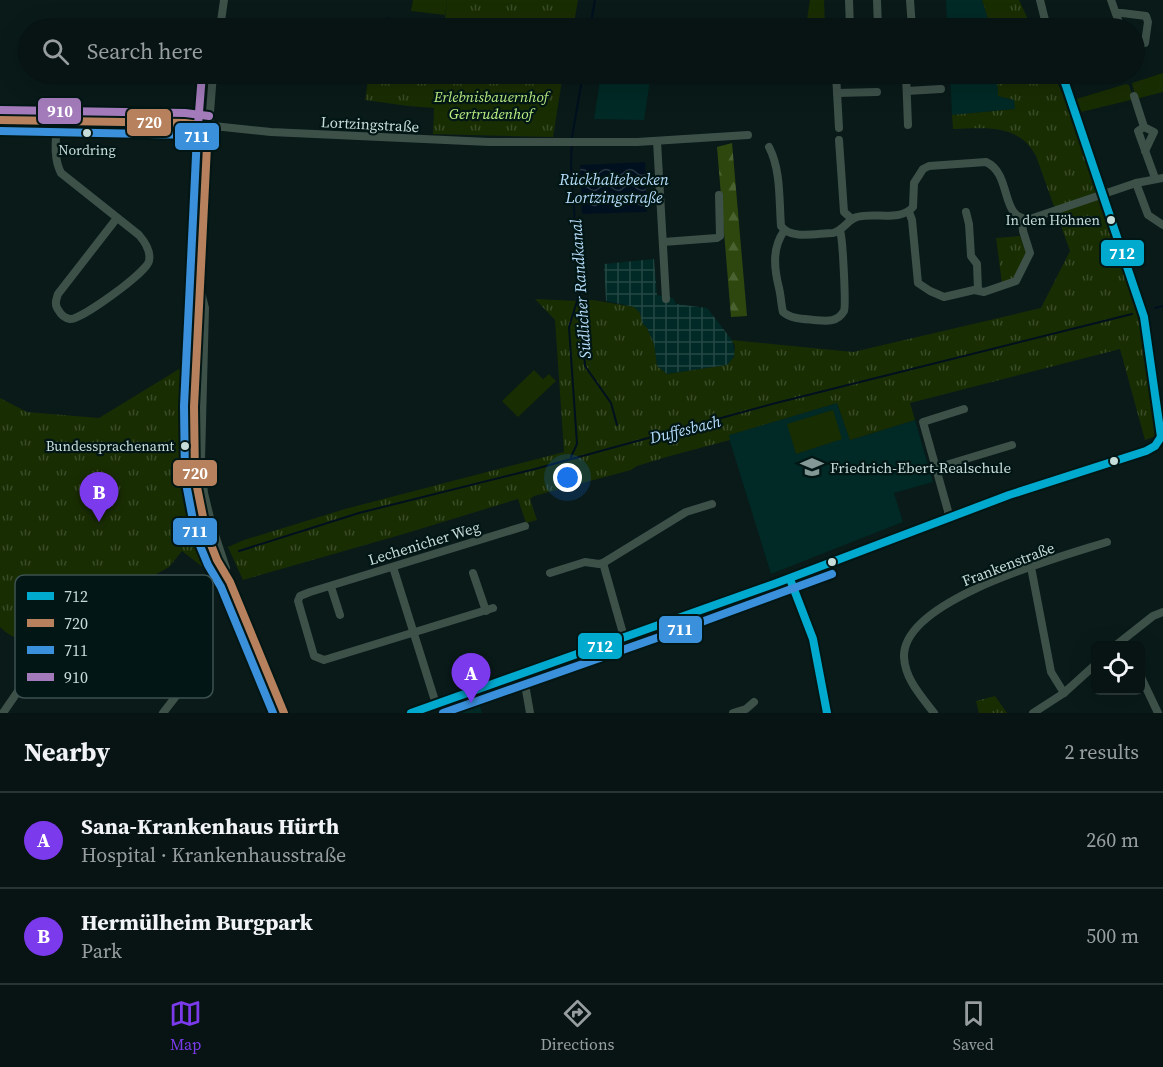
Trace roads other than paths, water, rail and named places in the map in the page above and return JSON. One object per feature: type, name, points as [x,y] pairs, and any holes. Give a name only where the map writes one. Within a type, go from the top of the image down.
[{"type":"street","points":[[221,18],[224,0]]},
{"type":"street","points":[[849,0],[850,18]]},
{"type":"street","points":[[877,0],[878,18]]},
{"type":"street","points":[[910,0],[911,18]]},
{"type":"street","points":[[1040,0],[1044,18]]},
{"type":"street","points":[[1111,0],[1117,18]]},
{"type":"street","points":[[1116,14],[1146,16],[1148,22],[1145,43]]},
{"type":"street","points":[[212,84],[202,214],[201,292],[194,407],[195,477],[206,532],[230,582],[284,713]]},
{"type":"street","points":[[837,84],[838,128]]},
{"type":"street","points":[[907,84],[908,125]]},
{"type":"street","points":[[411,713],[790,579],[868,547],[1009,495],[1146,451],[1155,446],[1162,437],[1144,317],[1065,84]]},
{"type":"street","points":[[907,92],[941,89]]},
{"type":"street","points":[[837,93],[877,92]]},
{"type":"street","points":[[1134,96],[1144,127]]},
{"type":"street","name":"Lortzingstraße","points":[[0,120],[185,123],[361,138],[489,142],[657,141],[748,135]]},
{"type":"street","points":[[57,122],[56,155],[61,173],[139,235],[149,254],[146,268],[89,311],[69,319],[56,308],[58,294],[117,218]]},
{"type":"street","points":[[769,147],[774,157],[777,173],[781,225],[784,231],[791,234],[840,231],[856,217],[906,214],[915,202],[914,183],[923,169],[929,166],[986,162],[997,169],[1016,216],[1030,219],[1136,183],[1159,178],[1145,151],[1138,131],[1144,127],[1159,131],[1145,151]]},
{"type":"street","points":[[839,140],[844,212],[852,219]]},
{"type":"street","points":[[657,141],[666,299]]},
{"type":"street","points":[[1136,183],[1148,215],[1163,225]]},
{"type":"street","points":[[663,242],[720,236],[719,195]]},
{"type":"street","points":[[909,212],[912,220],[918,283],[944,297],[978,290],[984,292],[1013,284],[1019,278],[1030,253],[1022,219]]},
{"type":"street","points":[[966,212],[971,256],[977,264],[978,290]]},
{"type":"street","points":[[784,231],[775,248],[776,280],[783,312],[790,317],[829,321],[839,316],[845,306],[844,253],[840,231]]},
{"type":"street","points":[[948,519],[923,422],[964,409]]},
{"type":"street","points":[[936,468],[1012,445]]},
{"type":"street","points":[[550,573],[585,561],[603,563],[686,512],[712,504]]},
{"type":"street","name":"Lechenicher Weg","points":[[414,634],[324,660],[314,656],[299,598],[310,592],[525,526]]},
{"type":"street","name":"Frankenstraße","points":[[934,713],[911,682],[905,668],[904,656],[906,642],[912,631],[927,616],[977,588],[1107,542]]},
{"type":"street","points":[[603,563],[624,637]]},
{"type":"street","points":[[393,567],[436,704]]},
{"type":"street","points":[[1031,567],[1051,672],[1064,693]]},
{"type":"street","points":[[414,634],[489,609],[473,573]]},
{"type":"street","points":[[790,579],[813,639],[827,713]]},
{"type":"street","points":[[331,587],[339,615]]},
{"type":"street","points":[[1120,641],[1153,616],[1163,612]]},
{"type":"street","points":[[1033,713],[1064,693],[1091,668]]},
{"type":"street","points":[[523,673],[530,713]]},
{"type":"street","points":[[1145,686],[1158,713]]},
{"type":"street","points":[[3,713],[15,696]]},
{"type":"street","points":[[163,713],[175,698]]},
{"type":"street","points":[[733,713],[746,709],[754,702]]},
{"type":"water","name":"Rückhaltebecken Lortzingstraße","points":[[645,162],[647,212],[582,214],[580,165]]},
{"type":"waterway","name":"Südlicher Randkanal","points":[[592,18],[595,0]]},
{"type":"waterway","name":"Südlicher Randkanal","points":[[581,84],[572,137],[571,166],[585,366],[611,403],[617,425]]},
{"type":"waterway","points":[[571,457],[577,444],[569,327],[578,298]]},
{"type":"waterway","name":"Duffesbach","points":[[1155,308],[1163,306]]},
{"type":"waterway","name":"Duffesbach","points":[[239,551],[359,513],[535,469],[776,403],[1132,314]]},
{"type":"place","name":"Nordring","points":[[87,133]]},
{"type":"place","name":"In den Höhnen","points":[[1111,220]]},
{"type":"place","name":"Bundessprachenamt","points":[[185,446]]},
{"type":"place","name":"Friedrich-Ebert-Realschule","points":[[812,467]]},
{"type":"place","name":"Hermülheim Burgpark","points":[[99,522]]},
{"type":"place","name":"Sana-Krankenhaus Hürth","points":[[471,703]]},
{"type":"park label","name":"Erlebnisbauernhof Gertrudenhof","points":[[491,104]]}]
